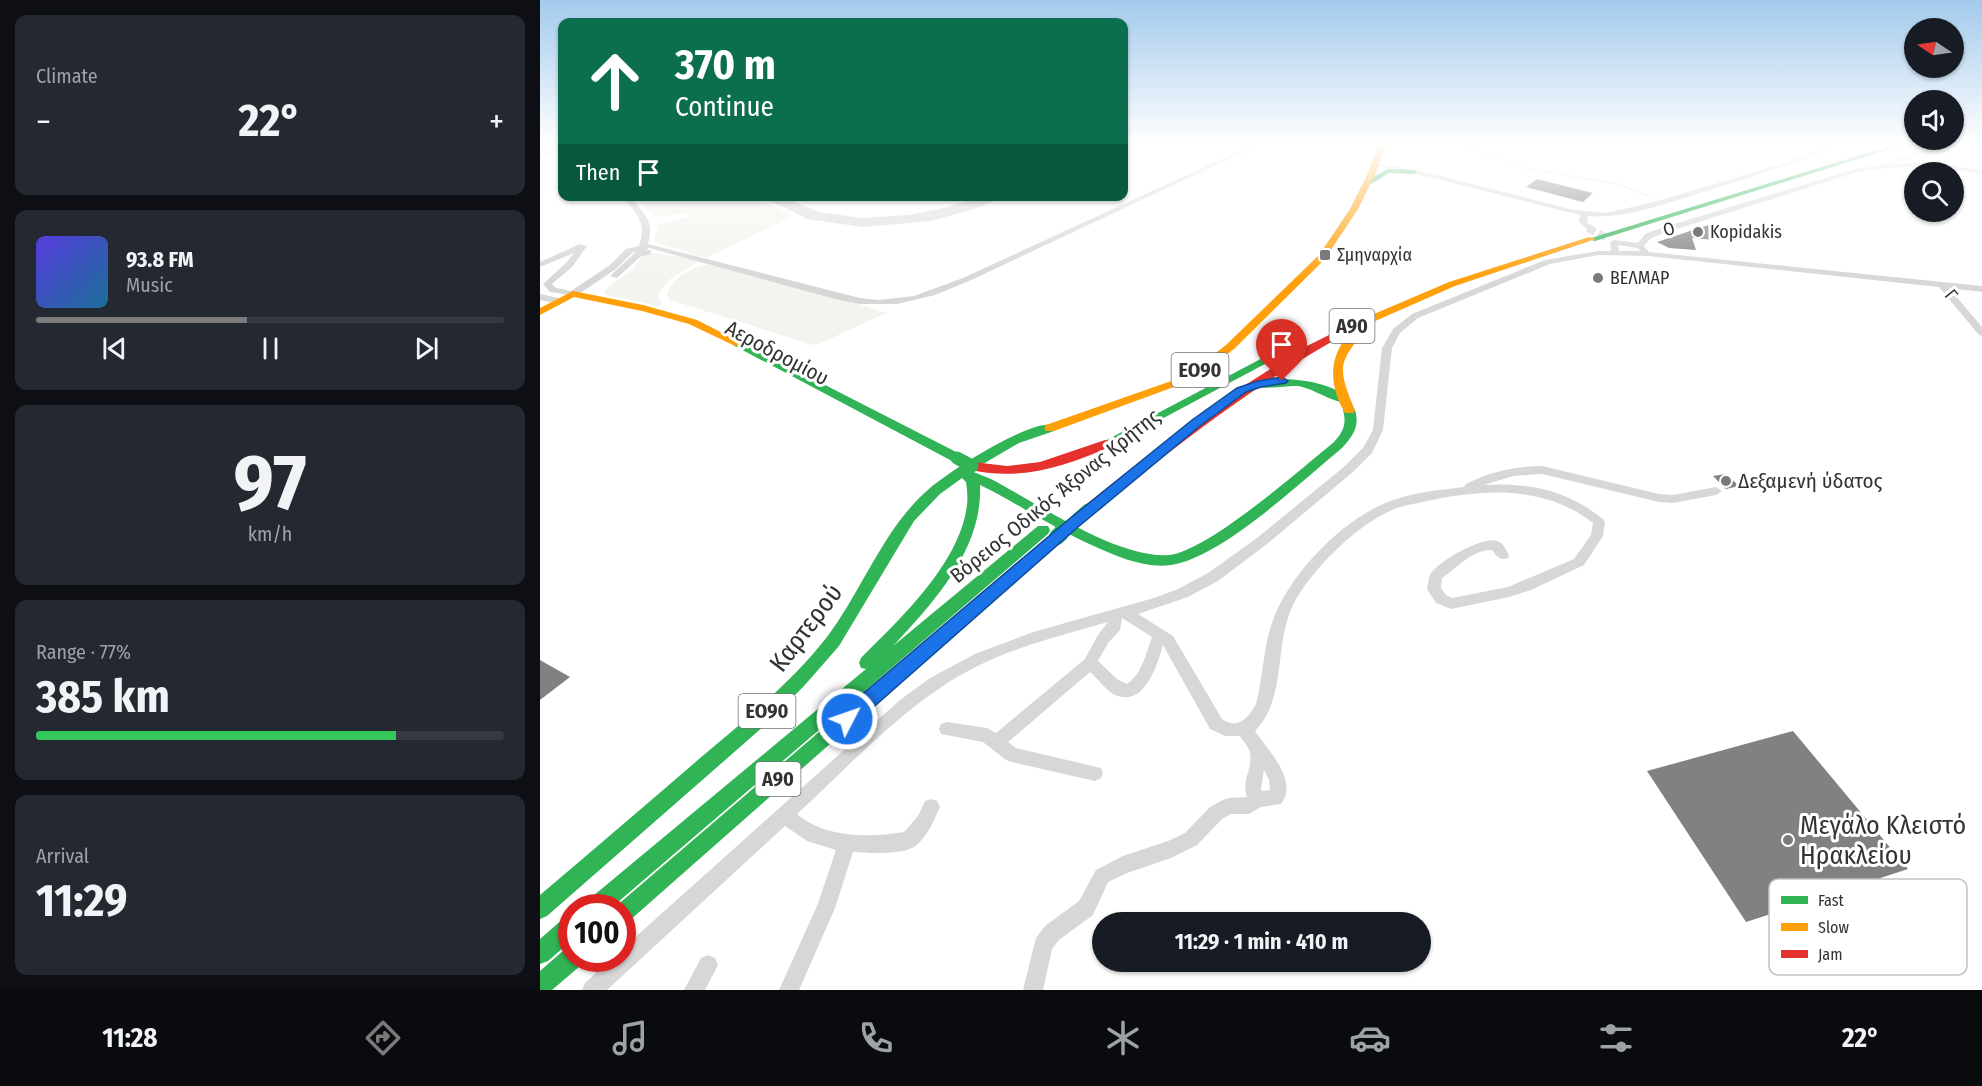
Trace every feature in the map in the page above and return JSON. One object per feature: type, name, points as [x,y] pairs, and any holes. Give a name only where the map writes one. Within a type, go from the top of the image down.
[{"type":"main road","name":"ΕΟ90","points":[[969,470],[1028,434],[1151,392],[1189,376],[1208,364],[1255,324],[1322,257],[1349,218],[1364,190]]},
{"type":"main road","name":"Βόρειος Οδικός Άξονας Κρήτης","points":[[610,894],[1140,450],[1200,406],[1283,351],[1340,320],[1408,291],[1526,251],[1733,190]]},
{"type":"main road","name":"Βόρειος Οδικός Άξονας Κρήτης","points":[[636,902],[1088,510],[1196,423],[1241,390],[1288,360],[1391,308],[1469,278],[1758,190]]},
{"type":"main road","name":"Αεροδρομίου","points":[[572,299],[696,334],[969,470],[1114,549],[1139,558],[1168,560],[1193,554],[1215,541],[1348,435],[1352,424],[1350,411],[1336,380],[1335,364],[1352,335],[1380,317],[1469,278]]},
{"type":"main road","points":[[540,312],[572,299]]},
{"type":"main road","points":[[540,318],[572,299]]},
{"type":"main road","points":[[777,752],[889,640],[945,573],[960,550],[968,530],[976,494],[969,470],[1022,469],[1076,456],[1104,445],[1225,379],[1283,351]]},
{"type":"main road","points":[[1241,390],[1267,382],[1300,382],[1330,390],[1344,400]]},
{"type":"main road","name":"Καρτερού","points":[[540,909],[758,720],[798,681],[832,641],[909,518],[934,491],[969,470]]},
{"type":"main road","points":[[540,953],[558,938]]},
{"type":"main road","points":[[540,986],[558,970]]},
{"type":"street","points":[[572,299],[629,251],[642,250],[679,253],[839,297],[870,303],[911,301],[937,294],[1158,190]]},
{"type":"street","points":[[1488,190],[1584,214],[1609,215],[1701,190]]},
{"type":"street","name":"Ο","points":[[1640,246],[1648,236],[1661,231],[1792,190]]},
{"type":"street","points":[[540,297],[572,299],[611,278],[642,250],[647,234],[647,224],[630,201]]},
{"type":"street","points":[[1584,214],[1583,222],[1587,228]]},
{"type":"street","points":[[1612,244],[1648,254],[1982,289]]},
{"type":"street","points":[[592,990],[905,705],[963,666],[1038,636],[1171,598],[1213,576],[1262,541],[1361,458],[1374,440],[1378,430],[1387,348],[1396,331],[1408,321],[1433,307],[1529,268],[1612,244],[1640,246],[1648,254]]},
{"type":"street","points":[[540,265],[583,246],[569,265],[544,286],[572,299]]},
{"type":"street","points":[[540,270],[555,272],[556,276]]},
{"type":"street","points":[[600,277],[611,278]]},
{"type":"street","name":"Γ","points":[[1942,285],[1982,333]]},
{"type":"street","points":[[1466,489],[1489,477],[1528,470],[1542,470],[1659,498],[1673,499],[1716,491]]},
{"type":"street","points":[[1120,613],[1160,633],[1173,646],[1216,724],[1228,730],[1244,729],[1253,725],[1262,709],[1276,630],[1284,608],[1306,574],[1346,533],[1386,507],[1466,489],[1523,491],[1568,499],[1590,513],[1599,522],[1597,536],[1579,562],[1509,592],[1451,604],[1441,599],[1434,589],[1436,576],[1473,549],[1487,543],[1496,545],[1503,555]]},
{"type":"street","points":[[996,741],[1090,663],[1103,639],[1115,626],[1120,613]]},
{"type":"street","points":[[1090,663],[1117,688],[1124,691],[1135,689],[1143,680],[1160,633]]},
{"type":"street","points":[[947,729],[987,735],[1012,755],[1095,773]]},
{"type":"street","points":[[1033,990],[1043,945],[1052,933],[1086,908],[1102,876],[1123,865],[1171,849],[1191,839],[1216,813],[1229,806],[1248,806],[1258,799],[1275,798],[1279,793],[1278,780],[1272,764],[1258,751],[1244,729]]},
{"type":"street","points":[[1258,751],[1258,762],[1252,786],[1253,795],[1258,799]]},
{"type":"street","points":[[784,814],[803,830],[822,838],[875,845],[909,840],[924,822],[930,807]]},
{"type":"street","points":[[789,990],[826,908],[847,842]]},
{"type":"street","points":[[694,990],[708,965]]},
{"type":"shaded area","points":[[637,201],[760,201],[794,216],[706,258],[654,242],[658,225],[689,217],[689,213],[655,217]]},
{"type":"shaded area","points":[[654,253],[693,259],[697,262],[669,280],[659,293],[658,298],[662,303],[658,306],[603,294],[607,288],[633,269],[643,255]]},
{"type":"shaded area","points":[[710,264],[886,313],[813,345],[670,300],[667,294],[673,282],[690,271]]},
{"type":"building","points":[[1538,190],[1582,190],[1593,193],[1583,202]]},
{"type":"building","name":"Kopidakis","points":[[1708,225],[1714,240],[1692,238],[1696,250],[1669,248],[1657,242]]},
{"type":"building","name":"Δεξαμενή ύδατος","points":[[1726,474],[1739,486],[1726,489],[1713,476]]},
{"type":"building","points":[[540,660],[570,677],[540,700]]},
{"type":"building","name":"Μεγάλο Κλειστό Ηρακλείου","points":[[1793,731],[1908,869],[1877,879],[1769,879],[1769,914],[1746,922],[1647,771]]},
{"type":"waterway","points":[[1633,190],[1648,196]]},
{"type":"taxiway","points":[[778,201],[812,215],[841,221],[863,222],[886,222],[931,216],[982,201]]},
{"type":"tunnel","points":[[1588,228],[1609,239]]},
{"type":"traffic: fast","points":[[1592,239],[1751,190]]},
{"type":"traffic: fast","points":[[737,343],[957,458]]},
{"type":"traffic: fast","points":[[1105,444],[1274,355]]},
{"type":"traffic: fast","points":[[1256,385],[1291,382],[1312,386],[1344,400]]},
{"type":"traffic: fast","points":[[963,473],[986,482],[1076,532],[1101,543],[1149,559],[1170,560],[1187,555],[1232,529],[1338,445],[1350,429],[1349,410]]},
{"type":"traffic: fast","points":[[540,909],[758,720],[798,681],[833,641],[909,518],[935,491],[978,460],[1015,440],[1050,428]]},
{"type":"traffic: fast","points":[[957,458],[972,466]]},
{"type":"traffic: fast","points":[[867,663],[922,603],[956,555],[968,529],[974,504],[973,480],[963,473]]},
{"type":"traffic: fast","points":[[1057,537],[1088,510]]},
{"type":"traffic: fast","points":[[611,894],[1043,530]]},
{"type":"traffic: fast","points":[[636,902],[1027,562]]},
{"type":"traffic: fast","points":[[540,953],[558,938]]},
{"type":"traffic: fast","points":[[540,986],[558,970]]},
{"type":"traffic: slow","points":[[1050,428],[1178,382],[1200,370],[1230,347],[1322,257],[1354,209],[1363,190]]},
{"type":"traffic: slow","points":[[1343,331],[1452,284],[1592,239]]},
{"type":"traffic: slow","points":[[540,312],[573,294],[643,308],[693,322],[737,343]]},
{"type":"traffic: slow","points":[[1349,410],[1340,386],[1338,365],[1345,346],[1363,327]]},
{"type":"traffic: jam","points":[[1088,510],[1180,437],[1243,391],[1343,331]]},
{"type":"traffic: jam","points":[[973,466],[1007,470],[1040,467],[1105,444]]},
{"type":"place","name":"Kopidakis","points":[[1698,232]]},
{"type":"place","name":"Σμηναρχία","points":[[1325,255]]},
{"type":"place","name":"ΒΕΛΜΑΡ","points":[[1598,278]]},
{"type":"place","name":"Δεξαμενή ύδατος","points":[[1726,481]]},
{"type":"place","name":"Μεγάλο Κλειστό Ηρακλείου","points":[[1788,840]]},
{"type":"route","points":[[847,719],[1073,523],[1196,423],[1241,390],[1258,384],[1282,381]]}]
